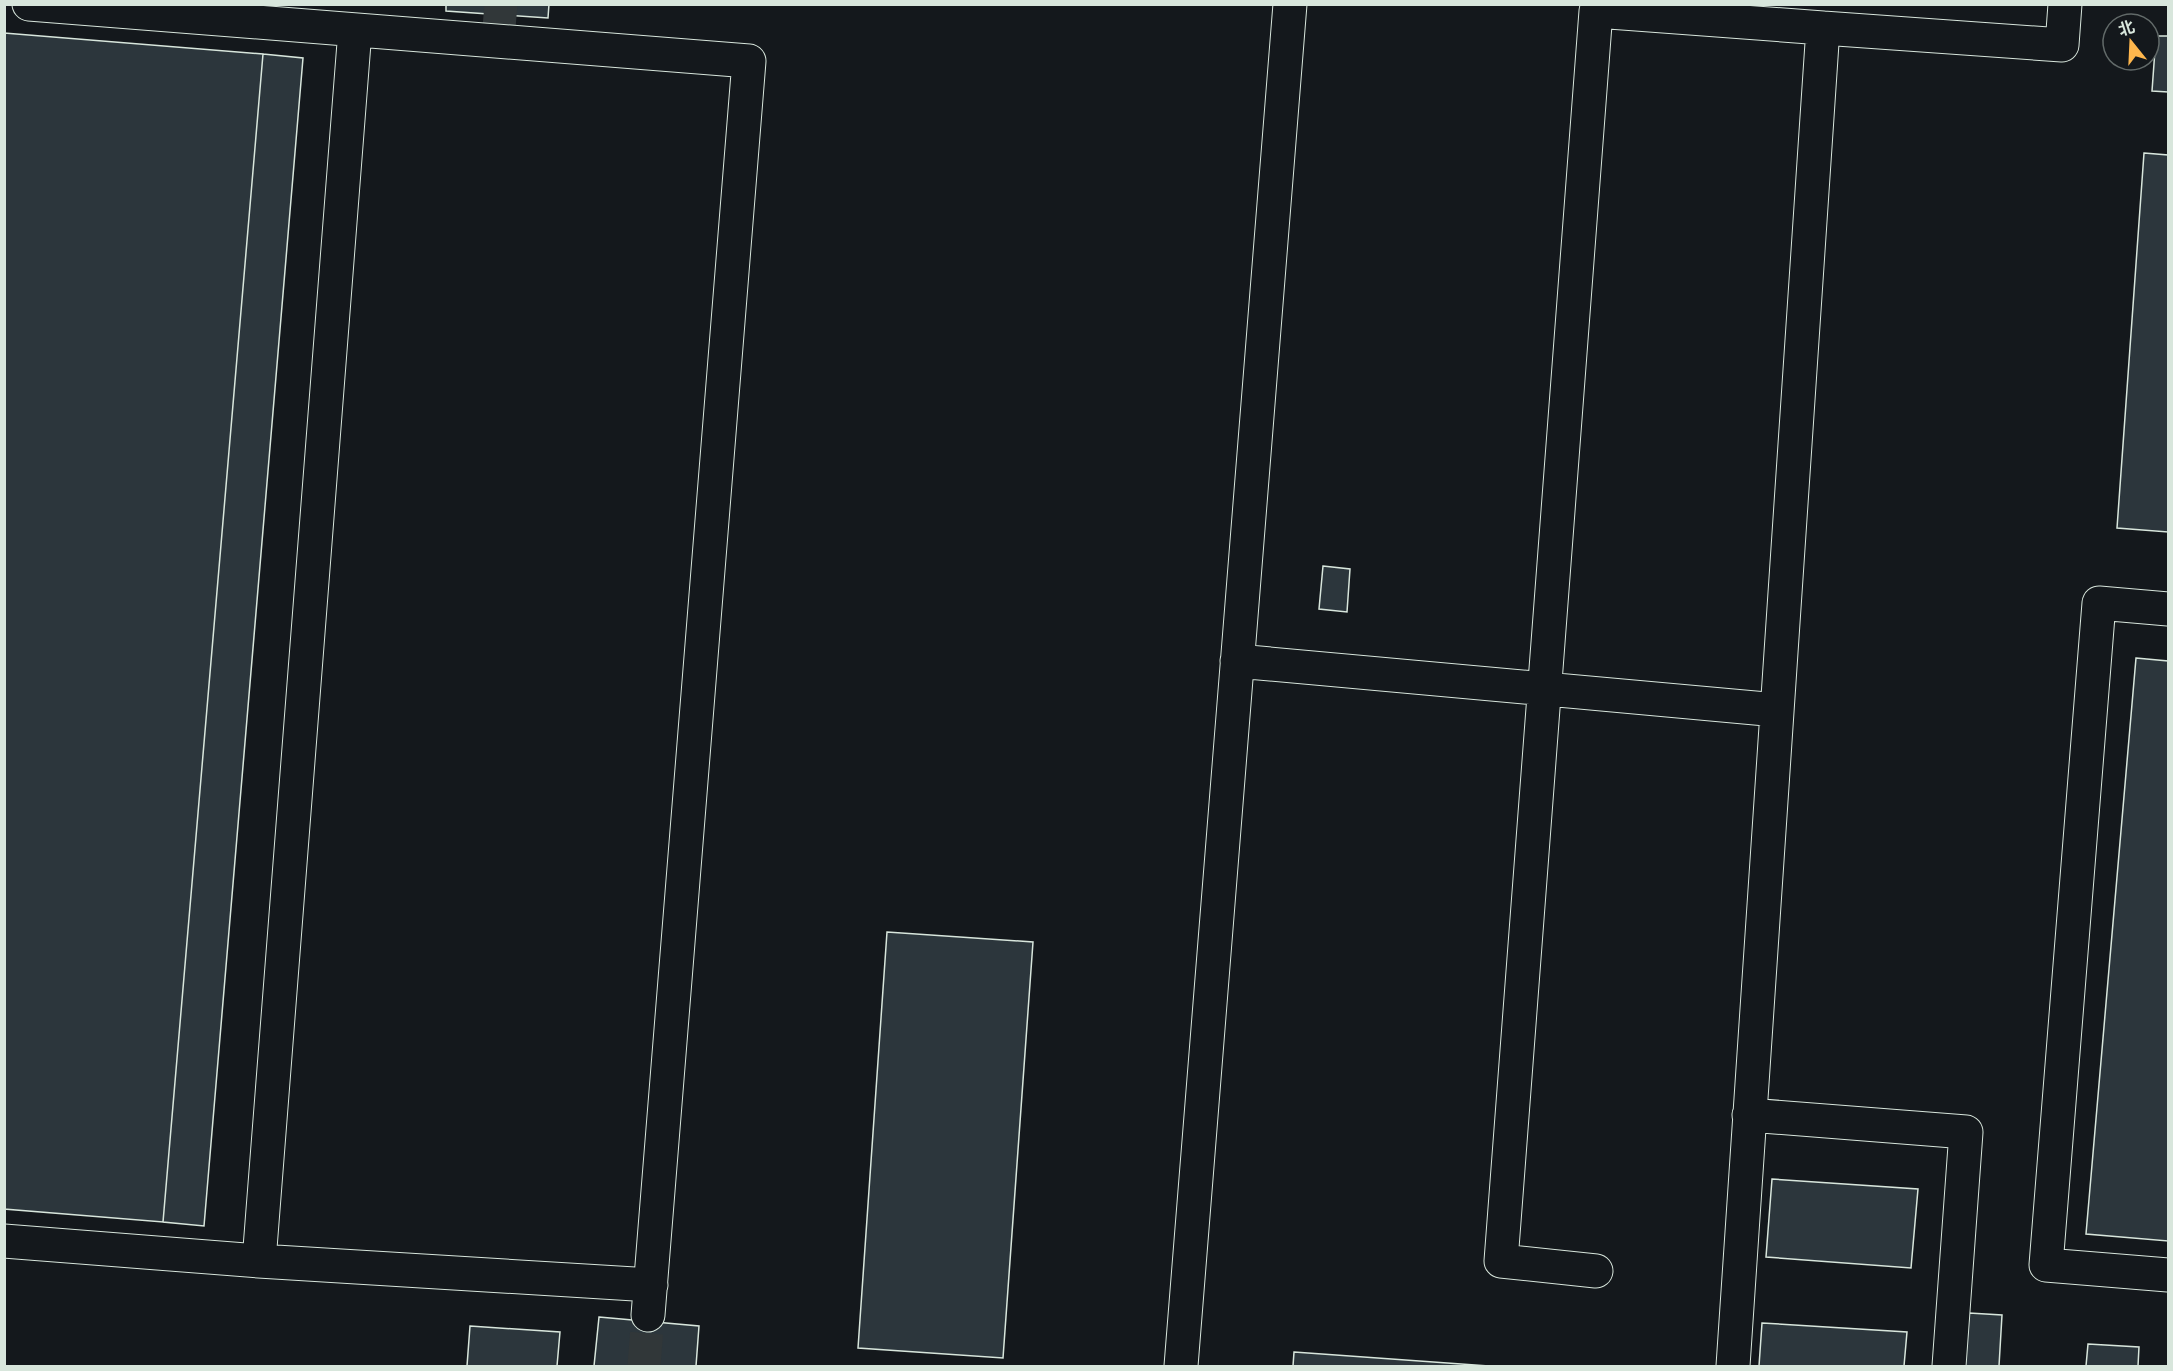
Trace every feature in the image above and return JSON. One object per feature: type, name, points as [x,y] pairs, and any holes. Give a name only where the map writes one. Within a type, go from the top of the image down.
[{"type":"street","points":[[4,1241],[259,1261],[650,1300],[749,61],[498,35],[355,30],[29,4]]},
{"type":"street","points":[[1181,1366],[1290,4]]},
{"type":"street","points":[[1596,1271],[1501,1262],[1596,11],[2062,45],[2065,4]]},
{"type":"street","points":[[1733,1366],[1823,28]]},
{"type":"street","points":[[259,1261],[355,30]]},
{"type":"street","points":[[2169,609],[2099,603],[2046,1265],[2169,1275]]},
{"type":"street","points":[[1238,661],[1777,710]]},
{"type":"street","points":[[1749,1114],[1966,1132],[1949,1366]]},
{"type":"building","points":[[446,4],[549,4],[548,18],[446,11]]},
{"type":"building","points":[[4,33],[263,54],[163,1222],[4,1209]]},
{"type":"building","points":[[2161,36],[2168,36],[2168,92],[2152,91],[2153,72],[2161,72]]},
{"type":"building","points":[[263,54],[303,58],[204,1226],[163,1222]]},
{"type":"building","points":[[2144,153],[2168,155],[2168,532],[2117,528]]},
{"type":"building","points":[[1323,566],[1350,569],[1347,612],[1319,609]]},
{"type":"building","points":[[2136,658],[2168,661],[2168,1241],[2086,1234]]},
{"type":"building","points":[[887,932],[1033,942],[1003,1358],[858,1348]]},
{"type":"building","points":[[1772,1179],[1918,1189],[1911,1268],[1766,1257]]},
{"type":"building","points":[[1969,1313],[2002,1315],[1999,1366],[1965,1366]]},
{"type":"building","points":[[599,1317],[699,1326],[696,1366],[594,1366]]},
{"type":"building","points":[[1762,1323],[1907,1332],[1904,1366],[1759,1366]]},
{"type":"building","points":[[470,1326],[560,1332],[557,1366],[467,1366]]},
{"type":"building","points":[[2088,1344],[2139,1347],[2138,1366],[2086,1366]]},
{"type":"building","points":[[1294,1352],[1489,1366],[1293,1366]]},
{"type":"tunnel","points":[[499,28],[501,4]]},
{"type":"tunnel","points":[[644,1366],[648,1315]]}]
